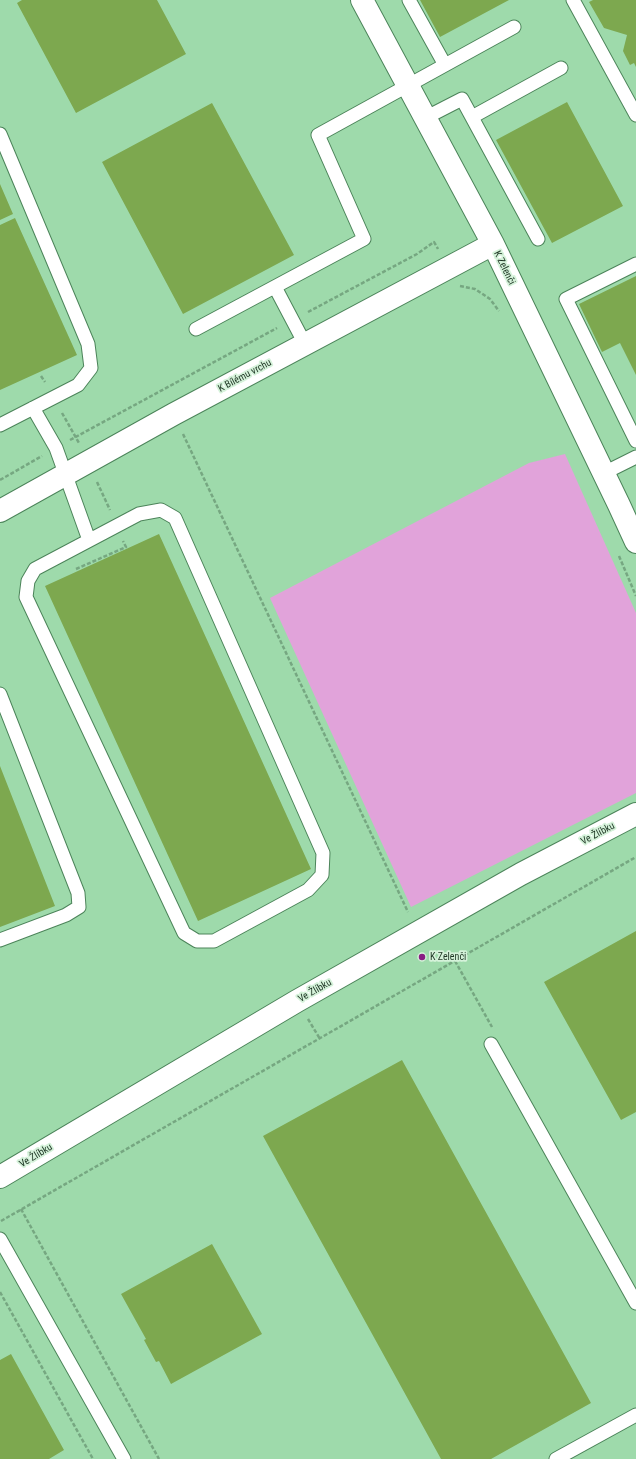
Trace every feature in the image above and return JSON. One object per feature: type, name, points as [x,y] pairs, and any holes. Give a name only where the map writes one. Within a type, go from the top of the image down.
[{"type":"street","name":"K Zelenči","points":[[362,0],[493,244],[636,542]]},
{"type":"street","name":"K Bílému vrchu","points":[[0,511],[174,414],[493,244]]},
{"type":"street","name":"Ve Žlíbku","points":[[0,1177],[304,997],[521,874],[636,814]]},
{"type":"lane","points":[[409,0],[445,65]]},
{"type":"lane","points":[[573,0],[636,115]]},
{"type":"lane","points":[[196,330],[364,239],[318,135],[514,27]]},
{"type":"lane","points":[[472,117],[561,68]]},
{"type":"lane","points":[[425,118],[462,99],[538,239]]},
{"type":"lane","points":[[0,134],[88,344],[91,368],[78,385],[0,425]]},
{"type":"lane","points":[[636,264],[566,299],[636,441]]},
{"type":"lane","points":[[275,287],[305,344]]},
{"type":"lane","points":[[33,408],[56,448],[89,540]]},
{"type":"lane","points":[[604,473],[636,457]]},
{"type":"lane","points":[[161,510],[174,518],[323,853],[322,875],[308,890],[214,941],[197,941],[184,933],[26,597],[28,581],[35,569],[89,540],[139,514],[161,510]]},
{"type":"lane","points":[[0,694],[78,893],[79,907],[66,915],[0,940]]},
{"type":"lane","points":[[491,1044],[636,1302]]},
{"type":"lane","points":[[0,1240],[124,1459]]},
{"type":"lane","points":[[556,1459],[636,1415]]},
{"type":"path","points":[[0,480],[292,320],[417,254],[434,242],[460,287],[475,289],[490,299],[503,316]]},
{"type":"path","points":[[162,391],[408,912],[402,916]]},
{"type":"path","points":[[618,555],[636,596]]},
{"type":"path","points":[[0,1222],[636,857]]},
{"type":"path","points":[[455,961],[494,1032],[491,1044]]},
{"type":"path","points":[[308,1018],[320,1039]]},
{"type":"path","points":[[21,1209],[159,1459]]},
{"type":"path","points":[[0,1292],[94,1459]]},
{"type":"shaded area","points":[[565,454],[636,613],[636,793],[411,907],[270,598],[529,463]]},
{"type":"building","points":[[22,0],[157,0],[186,54],[76,113],[17,3]]},
{"type":"building","points":[[420,0],[509,0],[440,37]]},
{"type":"building","points":[[593,0],[636,0],[636,67],[634,63],[630,65],[623,51],[627,35],[604,28],[589,2]]},
{"type":"building","points":[[567,102],[623,206],[552,243],[496,140]]},
{"type":"building","points":[[212,103],[294,255],[183,314],[102,162]]},
{"type":"building","points":[[0,184],[13,214],[0,220]]},
{"type":"building","points":[[15,218],[77,355],[0,390],[0,225]]},
{"type":"building","points":[[636,276],[636,375],[620,343],[602,352],[579,304]]},
{"type":"building","points":[[159,534],[311,869],[198,921],[45,586]]},
{"type":"building","points":[[0,766],[55,906],[0,927]]},
{"type":"building","points":[[636,931],[636,1112],[621,1120],[544,982]]},
{"type":"building","points":[[402,1060],[591,1403],[491,1459],[441,1459],[263,1136]]},
{"type":"building","points":[[212,1244],[262,1334],[171,1384],[159,1361],[156,1362],[144,1340],[146,1339],[121,1294]]},
{"type":"building","points":[[11,1354],[64,1450],[49,1459],[0,1459],[0,1360]]},
{"type":"place","name":"K Zelenči","points":[[422,957]]}]
